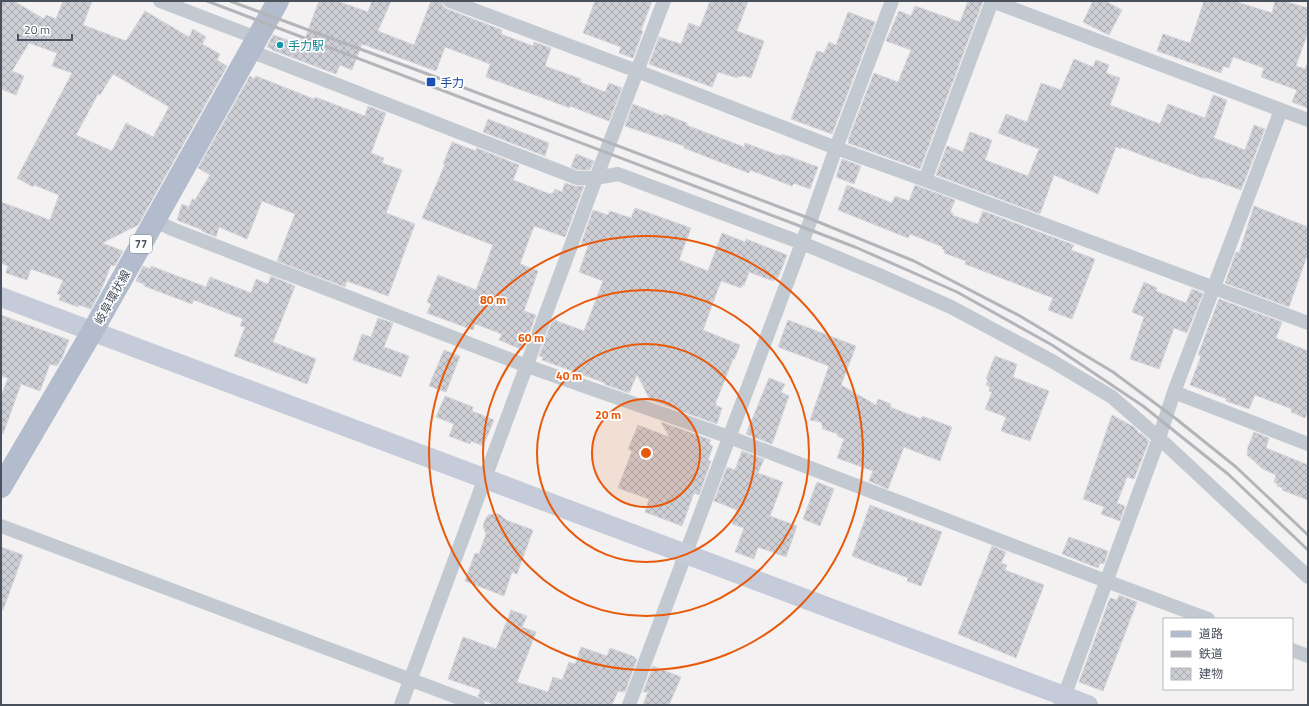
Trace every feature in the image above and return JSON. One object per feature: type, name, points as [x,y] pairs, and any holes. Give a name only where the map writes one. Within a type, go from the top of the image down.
[{"type":"main road","name":"岐阜環状線","points":[[1,487],[92,332],[253,44],[274,2]]},
{"type":"street","points":[[160,1],[253,44],[577,178],[596,178],[618,174],[802,243],[951,307],[1052,361],[1112,397],[1159,438],[1308,577]]},
{"type":"street","points":[[450,1],[836,148],[926,180],[1308,323]]},
{"type":"street","points":[[401,705],[596,178],[664,1]]},
{"type":"street","points":[[629,705],[892,1]]},
{"type":"street","points":[[926,180],[992,1],[1308,120]]},
{"type":"street","points":[[1062,700],[1159,438],[1174,392],[1281,110]]},
{"type":"street","points":[[154,220],[172,230],[527,366],[729,437],[1205,618]]},
{"type":"street","points":[[1,297],[685,554],[1062,700],[1088,705]]},
{"type":"street","points":[[1174,392],[1308,444]]},
{"type":"street","points":[[1,526],[478,705]]},
{"type":"street","points":[[1293,650],[1308,656]]},
{"type":"building","points":[[1,1],[14,1],[44,19],[46,15],[56,19],[63,1],[92,1],[83,25],[126,41],[145,11],[189,37],[193,29],[206,37],[202,44],[220,54],[217,60],[227,66],[138,225],[102,243],[123,251],[115,266],[111,265],[102,288],[91,309],[79,305],[78,307],[59,300],[61,295],[57,294],[63,280],[31,269],[27,280],[6,273],[8,266],[1,263],[1,202],[50,220],[59,195],[34,185],[33,187],[17,178],[72,73],[52,66],[57,53],[29,43],[12,71],[24,76],[16,95],[1,89]],"holes":[[[113,74],[169,107],[153,137],[126,123],[112,151],[76,135],[98,94],[100,95]]]},
{"type":"building","points":[[319,1],[337,1],[368,12],[372,1],[391,1],[378,31],[414,45],[431,1],[442,1],[443,6],[447,9],[502,30],[501,34],[533,46],[534,42],[551,48],[545,66],[581,79],[580,82],[605,92],[609,83],[622,88],[609,121],[486,77],[490,64],[445,47],[436,71],[362,44],[352,70],[340,65],[336,74],[267,47],[273,35],[296,43],[298,39],[304,41]]},
{"type":"building","points":[[595,1],[652,1],[641,30],[643,31],[633,58],[619,53],[621,47],[583,33]]},
{"type":"building","points":[[710,1],[748,1],[737,31],[764,41],[751,78],[742,75],[741,77],[738,76],[737,78],[718,72],[712,87],[649,64],[659,37],[681,44],[689,23],[700,27]]},
{"type":"building","points":[[968,1],[983,1],[920,169],[848,143],[874,73],[898,82],[911,50],[886,41],[899,11],[911,16],[915,6],[960,22]]},
{"type":"building","points":[[1093,1],[1105,1],[1122,10],[1109,35],[1083,22]]},
{"type":"building","points":[[1204,1],[1234,1],[1272,13],[1275,1],[1283,1],[1308,8],[1308,32],[1296,66],[1305,69],[1308,64],[1308,108],[1292,102],[1297,90],[1261,77],[1264,68],[1233,57],[1229,68],[1223,66],[1221,73],[1157,51],[1163,34],[1190,43]]},
{"type":"building","points":[[848,12],[875,22],[832,134],[791,119],[817,51],[824,53],[829,42],[836,45]]},
{"type":"building","points":[[1074,59],[1093,67],[1096,60],[1109,65],[1106,73],[1120,78],[1110,105],[1160,124],[1168,104],[1205,118],[1213,95],[1227,100],[1214,138],[1245,150],[1254,125],[1265,129],[1241,190],[1208,178],[1202,178],[1121,147],[1121,149],[1116,147],[1098,194],[1054,175],[1040,214],[936,175],[947,146],[963,152],[970,132],[992,140],[985,160],[1028,176],[1039,149],[998,133],[1006,114],[1027,122],[1041,83],[1061,90]]},
{"type":"building","points":[[250,76],[254,79],[256,76],[314,99],[315,97],[365,116],[368,106],[386,113],[371,153],[384,158],[382,163],[402,170],[386,213],[415,224],[388,296],[347,281],[345,287],[277,261],[295,214],[262,201],[247,239],[219,227],[216,237],[177,220],[182,204],[189,207],[192,199],[195,200],[210,175],[198,168]]},
{"type":"building","points":[[633,104],[663,116],[664,114],[687,123],[686,125],[744,147],[745,143],[818,167],[810,189],[794,183],[792,186],[750,170],[749,173],[684,148],[684,146],[625,126]]},
{"type":"building","points":[[488,119],[549,143],[545,156],[483,132]]},
{"type":"building","points":[[452,142],[476,151],[477,148],[519,165],[513,180],[550,194],[553,193],[555,189],[562,192],[565,183],[574,186],[584,186],[565,237],[534,226],[520,264],[538,271],[524,311],[536,315],[523,350],[499,340],[502,334],[475,324],[473,330],[427,313],[431,304],[427,302],[438,275],[476,290],[493,245],[422,218],[445,164],[443,164]]},
{"type":"building","points":[[576,154],[594,161],[590,170],[579,170],[571,167]]},
{"type":"building","points":[[842,159],[861,166],[854,184],[836,177]]},
{"type":"building","points":[[847,185],[892,203],[895,196],[909,201],[915,185],[955,200],[950,212],[953,213],[952,215],[978,224],[983,211],[1074,245],[1071,250],[1095,259],[1072,319],[1048,310],[1053,298],[965,264],[966,261],[944,253],[945,250],[942,249],[943,247],[910,234],[908,238],[838,210]]},
{"type":"building","points":[[1254,206],[1308,227],[1308,253],[1289,307],[1225,283],[1236,252],[1239,253]]},
{"type":"building","points":[[635,208],[691,228],[679,260],[708,271],[722,233],[745,242],[746,239],[787,255],[778,278],[775,277],[773,281],[749,272],[744,286],[742,285],[741,288],[721,281],[703,330],[740,345],[716,402],[716,405],[722,408],[717,424],[650,400],[637,374],[629,393],[542,360],[543,357],[539,356],[552,321],[554,322],[554,320],[584,331],[603,281],[579,272],[588,246],[581,244],[593,210],[608,215],[610,211],[631,218]]},
{"type":"building","points":[[143,266],[150,269],[151,266],[206,287],[210,277],[251,293],[256,279],[268,284],[271,276],[295,286],[273,342],[316,359],[307,384],[234,356],[245,327],[240,326],[243,319],[194,300],[192,304],[144,286],[144,284],[136,281]]},
{"type":"building","points":[[1144,282],[1157,288],[1156,291],[1186,303],[1192,289],[1203,293],[1187,333],[1174,328],[1159,369],[1130,359],[1144,317],[1132,312]]},
{"type":"building","points":[[1219,299],[1282,322],[1276,338],[1308,351],[1308,410],[1305,418],[1291,412],[1292,409],[1255,395],[1249,409],[1226,401],[1227,399],[1190,385],[1201,356],[1198,355]]},
{"type":"building","points":[[1,315],[69,340],[57,366],[50,364],[40,391],[21,384],[3,434],[1,433],[1,396],[8,378],[1,376]]},
{"type":"building","points":[[378,318],[393,323],[384,347],[409,356],[401,377],[353,360],[362,334],[371,337]]},
{"type":"building","points":[[788,320],[856,346],[841,385],[876,405],[878,399],[891,404],[890,407],[921,419],[922,416],[952,427],[940,461],[904,447],[888,489],[869,481],[873,471],[837,458],[844,439],[837,436],[838,434],[823,429],[821,422],[810,420],[829,366],[778,347]]},
{"type":"building","points":[[444,350],[460,356],[446,392],[429,386]]},
{"type":"building","points":[[995,356],[1017,364],[1013,377],[1049,391],[1030,441],[1001,431],[1006,417],[985,409],[992,392],[989,391],[990,387],[986,385],[988,380],[986,379]]},
{"type":"building","points":[[769,378],[785,384],[781,392],[789,396],[772,444],[746,434]]},
{"type":"building","points":[[445,396],[473,407],[472,411],[494,420],[483,446],[471,441],[470,444],[449,436],[454,424],[436,417]]},
{"type":"building","points":[[1112,415],[1134,427],[1138,431],[1137,432],[1142,434],[1149,441],[1134,479],[1127,477],[1117,503],[1125,506],[1120,521],[1101,514],[1104,507],[1083,499]]},
{"type":"building","points":[[661,422],[711,440],[709,444],[713,446],[708,460],[711,461],[699,495],[694,493],[682,526],[645,512],[649,499],[618,488],[632,451],[628,449],[638,425],[669,437]]},
{"type":"building","points":[[1254,432],[1269,438],[1266,448],[1308,465],[1308,500],[1282,490],[1283,488],[1277,486],[1278,484],[1274,482],[1276,475],[1263,469],[1247,455],[1248,447]]},
{"type":"building","points":[[742,451],[764,459],[758,473],[783,482],[770,516],[797,526],[786,557],[758,547],[754,559],[735,552],[744,528],[732,524],[737,510],[714,501],[727,467],[735,470]]},
{"type":"building","points":[[817,482],[834,489],[820,526],[803,519]]},
{"type":"building","points":[[870,505],[942,532],[921,586],[907,581],[908,578],[852,556]]},
{"type":"building","points":[[499,514],[506,520],[533,530],[517,574],[512,572],[504,596],[465,581],[475,553],[479,554],[486,534],[483,526],[485,520],[488,515]]},
{"type":"building","points":[[1069,537],[1108,551],[1104,564],[1100,563],[1098,568],[1062,554]]},
{"type":"building","points":[[992,546],[1006,552],[1001,563],[1007,565],[1005,570],[1044,585],[1016,658],[958,634]]},
{"type":"building","points":[[1,547],[23,555],[3,610],[1,610]]},
{"type":"building","points":[[1119,595],[1137,602],[1103,691],[1079,682],[1110,598],[1117,600]]},
{"type":"building","points":[[511,610],[527,616],[522,627],[536,632],[517,682],[548,692],[553,677],[562,680],[569,662],[575,664],[581,647],[607,656],[610,648],[637,659],[625,692],[618,691],[612,705],[495,705],[478,696],[481,690],[448,679],[463,637],[496,649]]},
{"type":"building","points":[[653,666],[681,677],[669,705],[643,705],[648,692],[643,692]]},
{"type":"railway","points":[[207,1],[855,247],[957,292],[1052,345],[1143,406],[1228,474],[1308,550]]},
{"type":"railway","points":[[230,1],[811,219],[914,261],[1020,316],[1113,372],[1175,418],[1236,467],[1308,535]]},
{"type":"place","name":"手力駅","points":[[280,45]]},
{"type":"place","name":"手力","points":[[431,82]]}]
